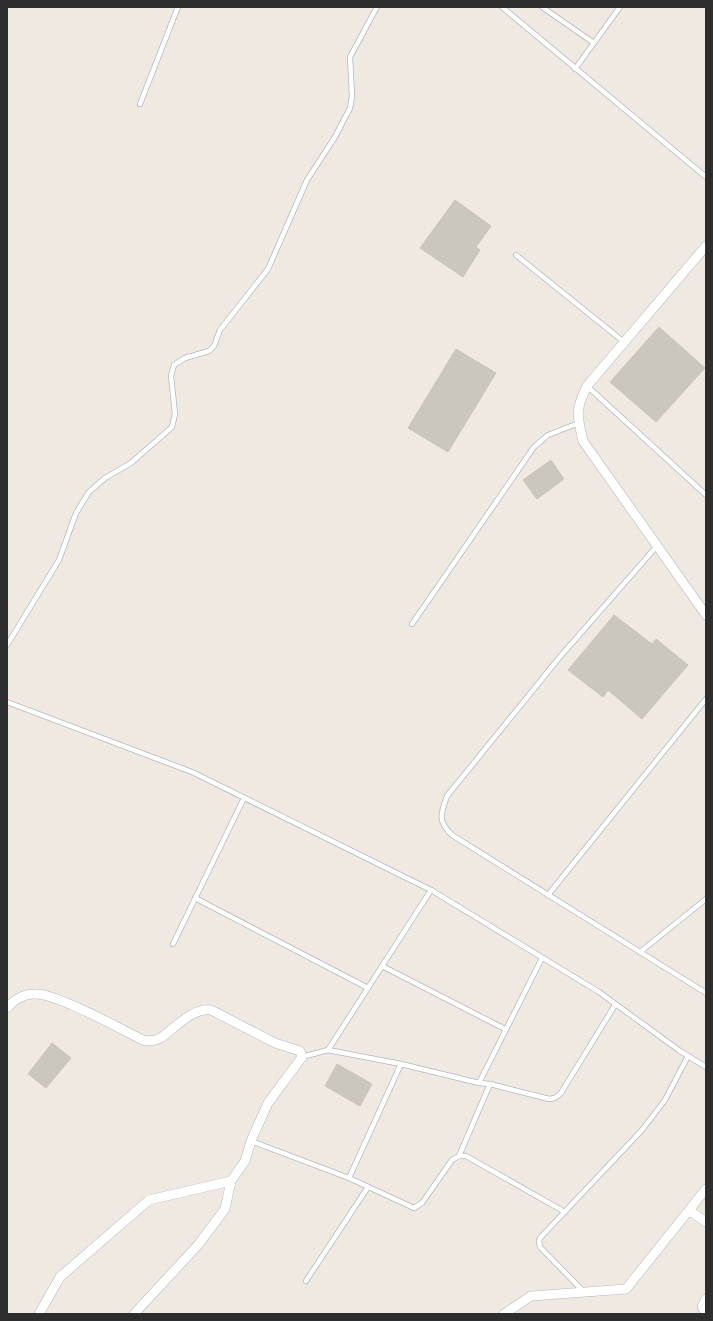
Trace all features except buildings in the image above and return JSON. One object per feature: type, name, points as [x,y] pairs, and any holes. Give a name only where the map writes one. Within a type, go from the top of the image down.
[{"type":"street","points":[[706,246],[587,386],[577,405],[583,441],[656,547],[706,615]]},
{"type":"street","points":[[7,1008],[15,1000],[32,994],[50,996],[145,1041],[156,1040],[162,1037],[196,1011],[211,1010],[275,1043],[300,1051],[302,1057],[268,1102],[244,1161],[231,1180],[224,1209],[198,1245],[134,1314]]},
{"type":"street","points":[[39,1314],[60,1277],[150,1200],[231,1180]]},
{"type":"street","points":[[504,1314],[531,1296],[626,1288],[690,1211],[706,1189]]},
{"type":"street","points":[[690,1211],[706,1222]]},
{"type":"street","points":[[706,1299],[702,1307],[706,1312]]},
{"type":"lane","points":[[140,104],[178,7]]},
{"type":"lane","points":[[7,643],[59,560],[76,513],[89,492],[101,481],[131,463],[172,427],[175,414],[171,376],[174,366],[185,358],[209,351],[214,346],[220,330],[268,269],[307,180],[335,137],[350,108],[352,96],[350,57],[377,7]]},
{"type":"lane","points":[[502,7],[706,177]]},
{"type":"lane","points":[[542,7],[594,43]]},
{"type":"lane","points":[[575,68],[620,7]]},
{"type":"lane","points":[[516,256],[624,343]]},
{"type":"lane","points":[[587,386],[706,495]]},
{"type":"lane","points":[[412,624],[534,447],[548,435],[579,423]]},
{"type":"lane","points":[[656,547],[559,658],[447,796],[442,810],[441,819],[444,828],[452,835],[706,993]]},
{"type":"lane","points":[[548,895],[706,699]]},
{"type":"lane","points":[[7,702],[192,772],[431,890],[599,992],[615,1005],[706,1067]]},
{"type":"lane","points":[[173,944],[244,798]]},
{"type":"lane","points":[[328,1050],[431,890]]},
{"type":"lane","points":[[195,898],[368,988]]},
{"type":"lane","points":[[640,952],[706,899]]},
{"type":"lane","points":[[479,1083],[542,958]]},
{"type":"lane","points":[[382,966],[505,1029]]},
{"type":"lane","points":[[302,1057],[328,1050],[401,1064],[549,1099],[555,1098],[562,1093],[615,1005]]},
{"type":"lane","points":[[583,1291],[539,1245],[542,1235],[651,1119],[665,1100],[688,1056]]},
{"type":"lane","points":[[349,1178],[401,1064]]},
{"type":"lane","points":[[459,1156],[490,1084]]},
{"type":"lane","points":[[251,1141],[349,1178],[408,1207],[418,1207],[452,1160],[459,1156],[466,1156],[564,1212]]},
{"type":"lane","points":[[306,1281],[368,1187]]}]
